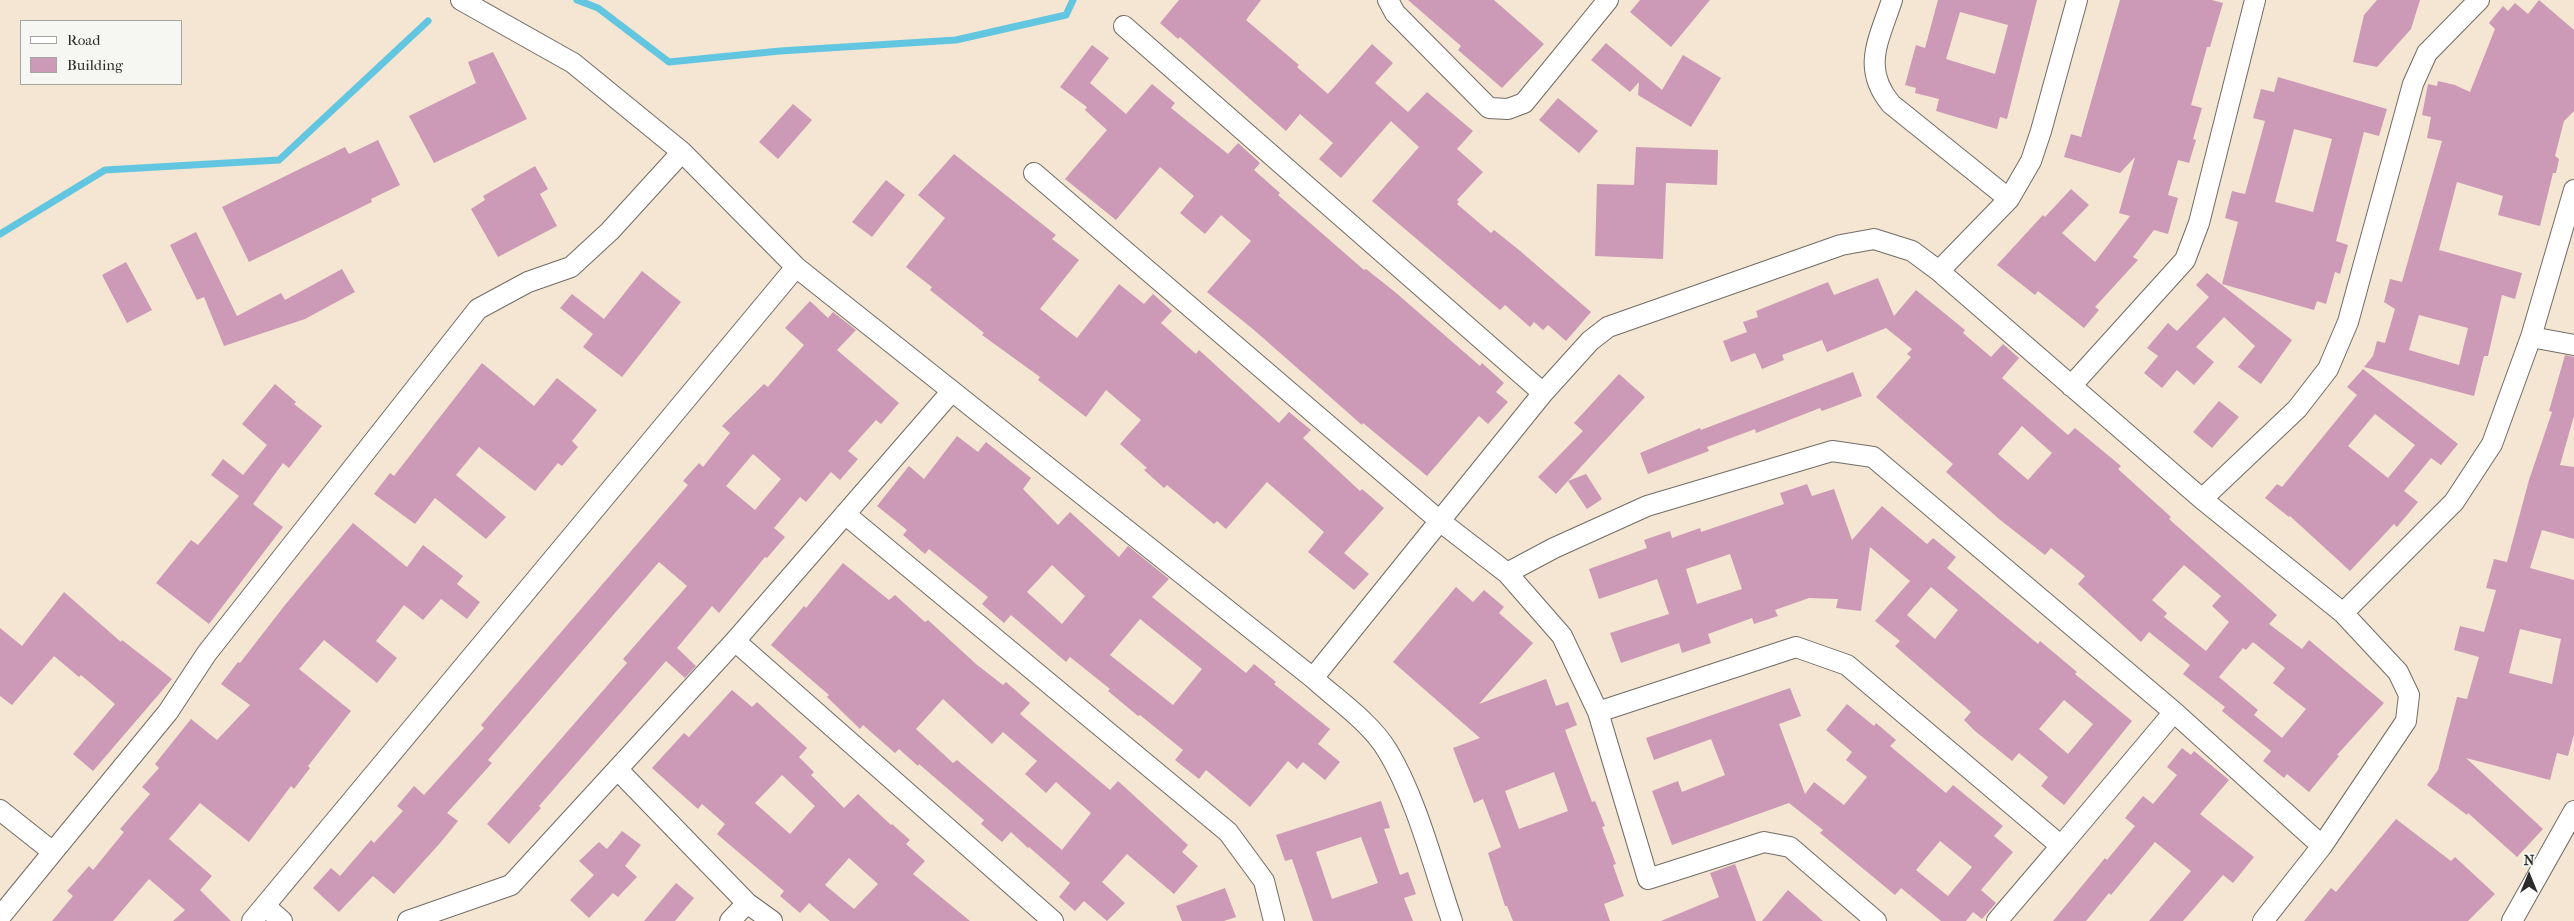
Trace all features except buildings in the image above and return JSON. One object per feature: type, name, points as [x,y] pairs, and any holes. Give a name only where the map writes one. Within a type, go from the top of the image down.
[{"type":"street","points":[[461,0],[573,63],[682,152],[796,267],[1313,678],[1362,722],[1386,748],[1404,783],[1452,921]]},
{"type":"street","points":[[1388,0],[1395,13],[1490,108],[1508,109],[1524,103],[1608,0]]},
{"type":"street","points":[[1892,0],[1873,59],[1875,74],[1881,92],[1892,104],[2009,199]]},
{"type":"street","points":[[1939,271],[2009,199],[2030,161],[2041,131],[2077,0]]},
{"type":"street","points":[[2071,386],[2185,260],[2199,223],[2255,0]]},
{"type":"street","points":[[2202,499],[2297,409],[2328,368],[2348,322],[2413,84],[2427,53],[2479,0]]},
{"type":"street","points":[[1124,26],[1543,393]]},
{"type":"street","points":[[0,916],[168,712],[207,653],[478,309],[528,282],[571,267],[610,231],[682,152]]},
{"type":"street","points":[[1034,173],[1441,522],[1507,573],[1562,636],[1598,712],[1648,879],[1764,842],[1790,847],[1876,921]]},
{"type":"street","points":[[2343,613],[2454,502],[2492,444],[2531,337],[2574,190]]},
{"type":"street","points":[[1313,678],[1441,522],[1543,393],[1590,341],[1608,327],[1841,245],[1874,239],[1912,251],[1939,271],[2202,499],[2343,613],[2398,672],[2409,695],[2406,721],[2272,918]]},
{"type":"street","points":[[252,921],[796,267]]},
{"type":"street","points":[[2531,337],[2574,345]]},
{"type":"street","points":[[408,921],[511,885],[735,641],[952,391]]},
{"type":"street","points":[[1507,573],[1554,548],[1647,506],[1832,451],[1873,457],[2174,712],[2322,846]]},
{"type":"street","points":[[845,514],[1228,832],[1264,881],[1274,921]]},
{"type":"street","points":[[735,641],[1053,921]]},
{"type":"street","points":[[1598,712],[1796,647],[1847,666],[2061,846]]},
{"type":"street","points":[[1996,921],[2174,712]]},
{"type":"street","points":[[618,770],[747,902],[772,921]]},
{"type":"street","points":[[0,810],[54,852]]},
{"type":"street","points":[[2512,921],[2574,811]]},
{"type":"street","points":[[730,921],[747,902]]},
{"type":"street","points":[[265,906],[282,921]]},
{"type":"waterway","points":[[577,0],[598,8],[669,62],[780,51],[956,40],[1066,15],[1073,0]]},
{"type":"waterway","points":[[0,234],[105,170],[279,160],[428,21]]}]
